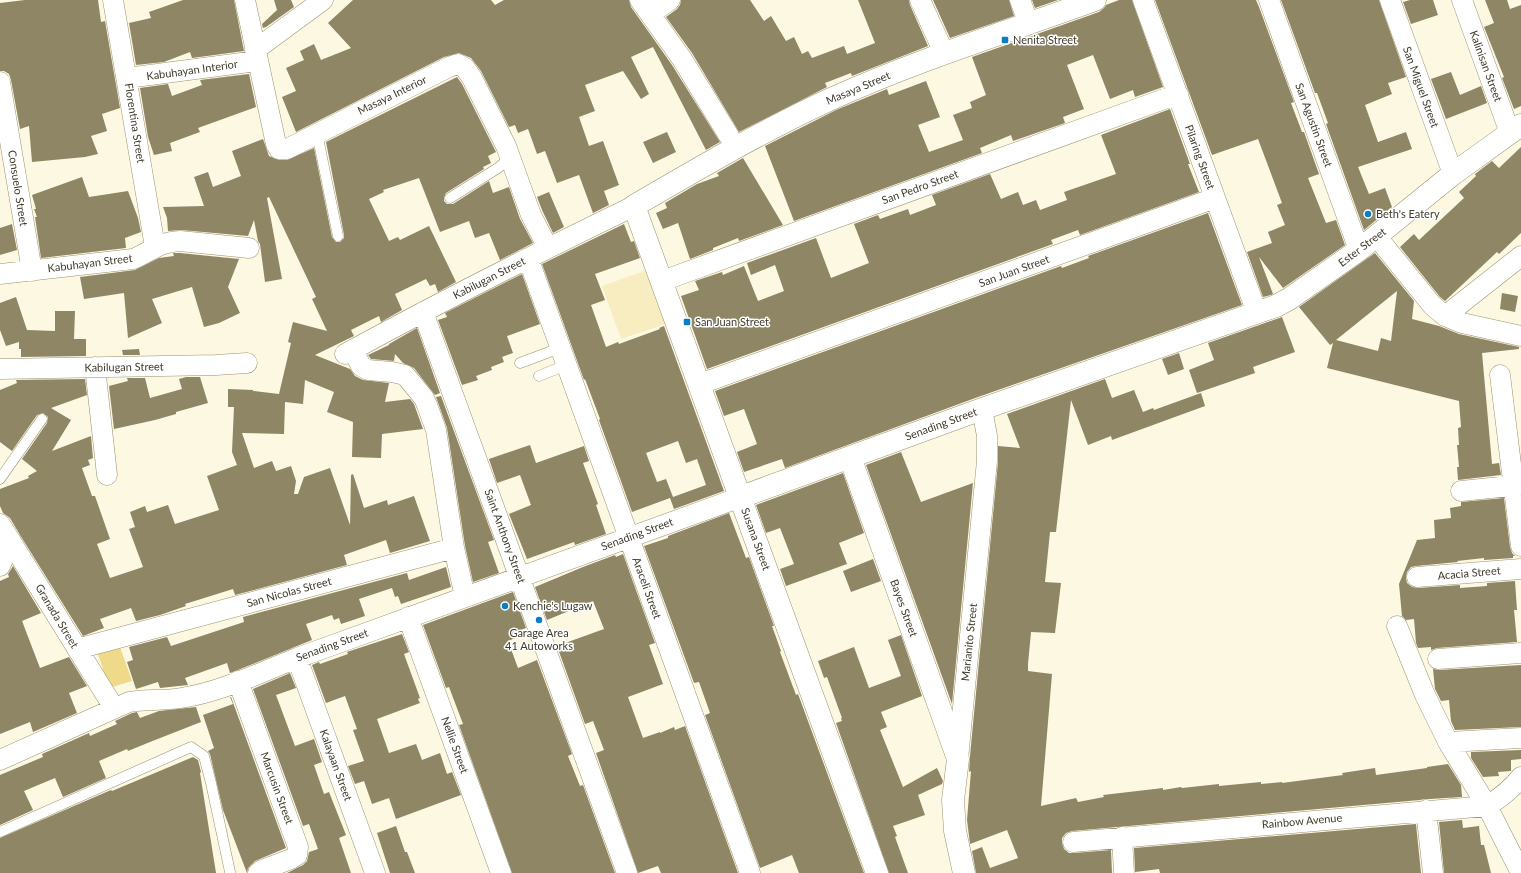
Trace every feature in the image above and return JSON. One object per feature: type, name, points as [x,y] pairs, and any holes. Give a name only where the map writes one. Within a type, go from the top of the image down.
[{"type":"street","name":"Florentina Street","points":[[114,0],[155,247]]},
{"type":"street","name":"Masaya Interior","points":[[245,0],[276,144],[279,149],[287,148],[449,67],[458,64],[464,68],[472,78],[506,146],[531,215],[548,248]]},
{"type":"street","name":"Kabuhayan Interior","points":[[127,78],[256,55],[323,0]]},
{"type":"street","points":[[670,0],[645,7],[682,59],[732,142]]},
{"type":"street","points":[[920,0],[944,53]]},
{"type":"street","points":[[1020,0],[1029,24]]},
{"type":"street","name":"Masaya Street","points":[[634,206],[732,142],[944,53],[1095,0]]},
{"type":"street","name":"Pilaring Street","points":[[1143,0],[1215,198],[1266,310]]},
{"type":"street","name":"San Agustin Street","points":[[1269,0],[1359,250]]},
{"type":"street","name":"San Miguel Street","points":[[1390,0],[1452,174]]},
{"type":"street","name":"Kalinisan Street","points":[[1462,0],[1515,129]]},
{"type":"street","name":"Consuelo Street","points":[[0,82],[32,271]]},
{"type":"street","name":"San Pedro Street","points":[[662,281],[1178,94]]},
{"type":"street","name":"Ester Street","points":[[1266,310],[1289,299],[1377,237],[1452,174],[1515,129]]},
{"type":"street","name":"San Juan Street","points":[[700,384],[1215,198]]},
{"type":"street","name":"Susana Street","points":[[634,206],[877,873]]},
{"type":"street","name":"Kabilugan Street","points":[[454,548],[436,430],[424,398],[404,375],[392,372],[368,370],[361,366],[349,352],[528,258],[634,206]]},
{"type":"street","points":[[1377,237],[1432,305],[1445,316],[1462,323],[1521,336]]},
{"type":"street","name":"Kabuhayan Street","points":[[0,274],[133,259],[142,256],[163,243],[180,240],[249,248]]},
{"type":"street","name":"Araceli Street","points":[[528,258],[750,873]]},
{"type":"street","points":[[1445,316],[1517,262]]},
{"type":"street","name":"Senading Street","points":[[0,760],[128,702],[187,697],[238,681],[408,617],[850,457],[1266,310]]},
{"type":"street","name":"Saint Anthony Street","points":[[423,312],[627,873]]},
{"type":"street","name":"Kabilugan Street","points":[[0,369],[216,366],[247,363]]},
{"type":"street","points":[[95,367],[107,475]]},
{"type":"street","points":[[1500,375],[1517,486],[1521,546]]},
{"type":"street","name":"Marianito Street","points":[[964,873],[954,831],[953,800],[987,461],[987,436],[982,410]]},
{"type":"street","name":"Bayes Street","points":[[850,457],[958,759]]},
{"type":"street","points":[[1461,491],[1517,486]]},
{"type":"street","name":"Granada Street","points":[[0,524],[114,708]]},
{"type":"street","points":[[0,566],[11,541]]},
{"type":"street","points":[[454,548],[465,597]]},
{"type":"street","name":"San Nicolas Street","points":[[77,649],[454,548]]},
{"type":"street","name":"Acacia Street","points":[[1417,577],[1521,569]]},
{"type":"street","name":"Nellie Street","points":[[408,617],[501,873]]},
{"type":"street","points":[[1398,626],[1425,695],[1448,742],[1487,806],[1520,873]]},
{"type":"street","points":[[1438,659],[1521,653]]},
{"type":"street","name":"Kalayaan Street","points":[[297,658],[375,873]]},
{"type":"street","name":"Marcusin Street","points":[[238,681],[298,847],[296,855],[291,860],[262,870],[258,873]]},
{"type":"street","points":[[1448,742],[1521,738]]},
{"type":"street","name":"Rainbow Avenue","points":[[1073,842],[1426,810],[1487,806],[1502,797],[1521,777]]},
{"type":"street","points":[[1426,810],[1433,873]]},
{"type":"street","points":[[1122,837],[1124,873]]},
{"type":"lane","points":[[318,133],[338,236]]},
{"type":"lane","points":[[450,198],[498,168],[510,158]]},
{"type":"lane","points":[[520,362],[563,356]]},
{"type":"lane","points":[[539,376],[563,356]]},
{"type":"lane","points":[[0,479],[42,419]]},
{"type":"lane","points":[[0,832],[191,747],[204,756],[213,790],[230,872]]},
{"type":"shaded area","points":[[647,270],[666,324],[621,339],[602,286]]},
{"type":"shaded area","points":[[120,647],[132,681],[109,688],[98,654]]},
{"type":"building","points":[[25,0],[98,0],[101,22],[105,21],[120,108],[102,114],[107,131],[91,136],[98,154],[85,157],[32,162],[29,126],[20,129],[9,74],[4,71],[0,71],[0,3]]},
{"type":"building","points":[[183,0],[234,0],[244,51],[192,58],[190,52],[164,62],[136,65],[129,23],[151,18],[149,12]]},
{"type":"building","points":[[274,0],[291,0],[294,7],[263,28],[262,24],[277,10]]},
{"type":"building","points":[[353,0],[491,0],[495,5],[504,0],[629,0],[631,7],[672,65],[720,142],[706,150],[653,47],[631,57],[649,94],[641,99],[623,71],[585,85],[595,111],[579,117],[589,146],[603,141],[619,185],[604,191],[609,205],[593,213],[579,175],[557,183],[545,151],[537,154],[528,129],[518,133],[515,125],[509,127],[481,71],[471,58],[459,53],[444,57],[296,132],[282,97],[296,91],[286,68],[304,60],[300,51],[314,44],[321,60],[351,48],[328,23]]},
{"type":"building","points":[[681,0],[750,0],[764,21],[771,16],[786,41],[794,37],[802,54],[808,51],[812,58],[844,46],[847,54],[875,43],[858,0],[909,0],[928,46],[852,76],[851,73],[825,83],[827,87],[739,132],[692,53],[666,17],[677,9]]},
{"type":"building","points":[[933,0],[1009,0],[1014,16],[950,38]]},
{"type":"building","points":[[1032,0],[1058,0],[1035,8]]},
{"type":"building","points":[[1119,0],[1132,0],[1163,87],[1135,97],[1133,90],[1110,99],[1093,55],[1067,65],[1084,109],[1063,117],[1065,123],[1013,141],[1011,135],[980,148],[982,153],[794,221],[765,146],[836,110],[887,89],[889,95],[926,81],[940,117],[918,125],[929,152],[963,140],[953,115],[972,108],[970,102],[986,95],[972,57],[1099,12],[1106,5]]},
{"type":"building","points":[[1155,0],[1256,0],[1259,7],[1294,102],[1291,103],[1302,132],[1304,132],[1319,174],[1308,178],[1326,223],[1336,220],[1345,245],[1283,288],[1259,257],[1273,294],[1271,295],[1263,297],[1247,252],[1272,243],[1268,232],[1285,225],[1277,205],[1282,203],[1258,139],[1212,155]]},
{"type":"building","points":[[1281,0],[1379,0],[1406,77],[1388,83],[1392,94],[1365,105],[1378,142],[1406,132],[1412,149],[1358,167],[1369,194],[1385,188],[1392,207],[1364,230],[1326,124],[1328,123],[1317,93],[1315,93]]},
{"type":"building","points":[[1410,0],[1433,0],[1438,15],[1411,24],[1403,2]]},
{"type":"building","points":[[1485,0],[1507,0],[1510,9],[1521,5],[1521,106],[1514,109],[1502,78],[1504,77],[1484,27],[1494,23]]},
{"type":"building","points":[[1451,72],[1460,95],[1481,86],[1487,103],[1446,119],[1431,79]]},
{"type":"building","points":[[249,74],[256,107],[198,128],[200,132],[170,143],[172,151],[154,155],[148,137],[140,88],[168,84],[172,96],[202,85],[200,80]]},
{"type":"building","points":[[457,77],[462,84],[496,152],[488,156],[491,163],[446,193],[444,201],[447,204],[453,204],[489,181],[493,193],[509,187],[520,219],[533,243],[500,260],[489,233],[475,238],[469,221],[440,232],[419,178],[383,190],[384,192],[369,199],[389,241],[398,237],[400,240],[429,226],[456,282],[438,292],[435,284],[430,286],[426,279],[395,294],[402,310],[381,322],[379,316],[351,330],[354,336],[315,355],[350,369],[355,376],[363,380],[389,383],[385,402],[410,399],[414,404],[423,429],[382,434],[381,458],[352,457],[353,422],[327,412],[334,392],[305,380],[303,404],[285,402],[284,434],[242,433],[254,468],[272,461],[276,471],[291,466],[296,481],[294,494],[298,494],[304,477],[330,468],[350,525],[351,475],[353,474],[364,508],[387,500],[388,505],[414,496],[430,541],[390,553],[386,540],[344,555],[347,565],[235,595],[233,589],[185,604],[186,606],[160,615],[136,621],[131,608],[100,619],[104,628],[83,636],[10,518],[3,513],[0,506],[0,489],[29,478],[28,476],[37,471],[22,459],[47,423],[48,417],[43,413],[37,415],[12,451],[0,442],[0,390],[17,383],[16,380],[85,379],[87,395],[51,408],[71,420],[52,451],[91,436],[93,458],[88,460],[90,465],[82,468],[92,496],[95,496],[110,539],[97,544],[110,578],[143,567],[129,529],[135,527],[130,512],[145,506],[147,512],[168,505],[175,524],[219,510],[207,476],[237,465],[232,452],[234,407],[228,407],[228,389],[253,390],[279,394],[291,343],[288,342],[293,322],[327,331],[312,299],[316,297],[269,197],[267,198],[282,279],[265,282],[260,244],[258,241],[254,220],[248,236],[181,230],[168,231],[167,218],[163,207],[204,206],[194,177],[208,172],[213,187],[241,176],[232,151],[263,139],[269,156],[279,160],[287,160],[314,148],[332,237],[336,242],[340,242],[344,238],[344,235],[326,142]]},
{"type":"building","points":[[1170,109],[1199,192],[1080,235],[1078,230],[1051,240],[1053,244],[707,369],[681,296],[699,290],[695,281],[722,272],[723,275],[744,266],[758,301],[784,291],[775,265],[751,275],[747,263],[816,238],[831,278],[869,263],[854,224],[878,215],[880,219],[908,209],[910,215],[936,205],[932,195],[990,174],[1001,199],[1018,192],[1023,205],[1036,200],[1040,210],[1067,200],[1064,192],[1116,174],[1101,135]]},
{"type":"building","points":[[667,132],[676,152],[653,163],[643,142]]},
{"type":"building","points":[[1521,147],[1521,233],[1499,254],[1497,252],[1445,301],[1440,297],[1400,247],[1414,234],[1419,240],[1464,198],[1459,192],[1476,176],[1475,174],[1492,161],[1499,168]]},
{"type":"building","points":[[743,158],[783,225],[739,241],[738,238],[690,259],[678,223],[663,229],[656,213],[667,208],[665,203],[697,184],[719,176],[717,173]]},
{"type":"building","points":[[82,177],[89,197],[128,191],[138,218],[141,232],[125,238],[126,248],[41,258],[35,217],[37,217],[34,209],[36,209],[32,195]]},
{"type":"building","points":[[549,192],[564,227],[553,233],[537,197]]},
{"type":"building","points":[[1208,213],[1242,305],[978,397],[785,468],[782,459],[744,472],[737,452],[757,444],[744,409],[724,416],[715,391],[1061,266],[1062,268],[1089,258],[1088,256]]},
{"type":"building","points":[[12,224],[17,250],[0,255],[0,228]]},
{"type":"building","points":[[624,224],[631,242],[634,241],[640,258],[595,274],[605,300],[591,305],[606,347],[618,342],[619,344],[660,329],[659,328],[664,326],[724,491],[674,509],[670,498],[632,512],[599,420],[600,419],[585,379],[584,380],[542,264]],"holes":[[[678,441],[686,463],[697,459],[706,485],[673,497],[666,479],[657,482],[646,453]]]},
{"type":"building","points":[[173,253],[239,259],[228,287],[240,313],[219,323],[204,327],[192,287],[152,299],[162,323],[128,338],[124,293],[84,299],[80,277],[135,270],[159,258],[174,256]]},
{"type":"building","points":[[1375,253],[1414,301],[1412,319],[1439,326],[1459,334],[1519,347],[1519,349],[1482,353],[1492,464],[1499,463],[1501,475],[1458,480],[1457,467],[1459,467],[1457,445],[1459,445],[1458,428],[1461,427],[1459,401],[1327,368],[1333,343],[1330,345],[1299,307]],"holes":[[[1397,291],[1391,341],[1381,338],[1378,351],[1336,340]]]},
{"type":"building","points":[[522,274],[540,324],[507,336],[513,353],[502,357],[504,362],[491,367],[492,370],[476,376],[478,380],[462,385],[438,320],[447,317],[445,313]]},
{"type":"building","points":[[1502,293],[1518,296],[1515,312],[1500,309]]},
{"type":"building","points":[[16,297],[27,330],[55,331],[55,311],[75,311],[74,339],[86,339],[86,356],[21,357],[19,342],[6,346],[0,330],[0,303]]},
{"type":"building","points":[[1282,317],[1295,352],[1253,367],[1255,373],[1197,393],[1189,370],[1214,360],[1208,343]]},
{"type":"building","points":[[417,328],[440,393],[435,395],[414,368],[403,363],[395,354],[394,361],[371,359],[368,355],[389,345]]},
{"type":"building","points":[[139,349],[140,355],[123,355],[122,350]]},
{"type":"building","points":[[1179,353],[1184,369],[1168,375],[1162,359]]},
{"type":"building","points":[[186,377],[200,377],[208,403],[176,412],[176,414],[155,420],[114,429],[109,386],[128,381],[127,378],[145,378],[150,398],[182,389],[179,379]]},
{"type":"building","points":[[1105,379],[1112,398],[1134,390],[1143,412],[1153,408],[1154,410],[1201,393],[1205,406],[1112,440],[1111,436],[1088,445],[1071,400],[1056,532],[1050,532],[1045,582],[1061,583],[1055,633],[1031,632],[1028,664],[1028,671],[1052,674],[1041,806],[1076,798],[1078,802],[1104,797],[1103,795],[1163,788],[1163,790],[1219,784],[1219,786],[1261,782],[1261,784],[1282,783],[1343,775],[1342,773],[1375,768],[1376,775],[1448,764],[1461,785],[1462,797],[1425,799],[1072,831],[1066,833],[1062,838],[1064,849],[1069,853],[1111,850],[1112,873],[976,873],[972,851],[982,847],[990,868],[1018,858],[1007,830],[970,844],[967,820],[971,771],[969,772],[970,756],[998,462],[998,446],[1020,448],[1007,414]]},
{"type":"building","points":[[441,396],[494,540],[488,542],[499,573],[473,582],[465,546],[447,428],[436,397]]},
{"type":"building","points":[[530,445],[536,463],[584,446],[589,461],[583,463],[598,504],[596,505],[606,534],[575,545],[574,542],[527,559],[509,514],[531,505],[520,475],[497,483],[489,459]]},
{"type":"building","points":[[901,452],[921,502],[973,483],[952,704],[866,465]]},
{"type":"building","points":[[843,473],[864,533],[839,543],[847,564],[786,586],[780,569],[794,564],[780,528],[766,533],[756,505]]},
{"type":"building","points":[[1504,498],[1510,547],[1515,556],[1513,556],[1513,558],[1484,560],[1484,558],[1416,566],[1411,567],[1407,572],[1406,578],[1407,583],[1412,587],[1418,588],[1460,585],[1460,588],[1487,586],[1487,583],[1515,581],[1517,610],[1514,610],[1517,642],[1437,648],[1431,650],[1431,647],[1418,648],[1416,643],[1414,619],[1406,620],[1402,616],[1399,584],[1417,540],[1435,538],[1434,520],[1451,518],[1450,508],[1461,506],[1461,502]]},
{"type":"building","points":[[729,513],[746,558],[749,557],[774,626],[772,626],[781,651],[780,652],[796,695],[798,694],[864,873],[799,873],[792,855],[760,868],[705,715],[710,713],[699,682],[694,683],[644,546],[668,538],[668,536]]},
{"type":"building","points":[[623,554],[655,643],[649,645],[663,684],[628,697],[643,738],[674,727],[675,730],[685,726],[738,873],[661,873],[658,866],[638,873],[596,753],[604,750],[593,721],[585,724],[557,646],[604,629],[593,601],[547,620],[535,587],[615,555],[616,557]]},
{"type":"building","points":[[873,559],[881,581],[851,592],[843,571]]},
{"type":"building","points":[[13,566],[41,613],[22,621],[40,668],[69,657],[87,686],[69,693],[77,713],[33,732],[30,722],[0,734],[0,581],[9,577],[8,574]]},
{"type":"building","points":[[446,567],[451,587],[401,604],[398,596],[395,597],[392,588],[359,599],[365,616],[341,624],[339,618],[334,620],[332,615],[306,624],[312,640],[238,670],[230,673],[227,663],[185,678],[188,685],[160,688],[158,682],[136,689],[127,662],[133,660],[129,647],[167,637],[171,646],[244,622],[243,617],[407,573],[409,580]]},
{"type":"building","points":[[513,592],[526,628],[521,630],[523,635],[508,641],[518,668],[537,660],[572,754],[568,756],[580,786],[583,785],[615,873],[512,873],[459,725],[463,724],[449,687],[446,688],[423,625]]},
{"type":"building","points":[[402,634],[409,652],[404,654],[420,698],[418,699],[420,703],[377,719],[389,753],[416,744],[422,760],[440,753],[447,774],[452,772],[461,795],[396,819],[389,798],[372,804],[364,781],[355,784],[348,766],[364,761],[353,730],[357,729],[345,696],[326,703],[312,665],[319,662],[320,664],[348,654],[347,652]]},
{"type":"building","points":[[901,635],[922,696],[881,712],[887,727],[880,730],[903,787],[937,768],[943,781],[942,784],[918,795],[925,815],[893,826],[897,836],[895,837],[908,873],[889,873],[836,723],[842,721],[842,718],[827,677],[824,678],[818,661],[854,647],[869,688],[901,676],[888,640]]},
{"type":"building","points":[[1521,665],[1521,727],[1455,730],[1451,721],[1449,700],[1441,701],[1435,689],[1433,669],[1439,670]]},
{"type":"building","points":[[290,673],[296,688],[276,695],[295,746],[314,739],[322,762],[314,765],[324,794],[329,792],[346,835],[339,838],[351,873],[287,873],[303,865],[307,861],[309,852],[318,849],[309,824],[303,826],[253,689]]},
{"type":"building","points":[[231,697],[286,848],[255,861],[248,868],[247,873],[223,810],[208,751],[214,748],[203,715],[233,704]]},
{"type":"building","points":[[196,707],[201,722],[128,751],[127,749],[99,761],[106,778],[63,797],[55,778],[24,791],[33,810],[0,825],[0,775],[43,757],[42,754],[89,733],[90,736],[117,724],[115,721],[132,713],[137,712],[140,718],[159,711]]},
{"type":"building","points":[[1521,750],[1521,759],[1511,760],[1511,771],[1498,772],[1499,776],[1483,777],[1471,758],[1471,752]]},
{"type":"building","points":[[193,757],[198,760],[201,772],[216,873],[0,873],[0,838],[111,790],[112,791]]},
{"type":"building","points":[[1462,820],[1463,828],[1479,826],[1481,845],[1484,845],[1491,873],[1444,873],[1439,822]]},
{"type":"building","points":[[1416,824],[1421,873],[1160,873],[1159,869],[1135,872],[1134,848]]},
{"type":"building","points":[[396,826],[405,852],[407,852],[415,873],[390,873],[377,833]]},
{"type":"place","name":"Nenita Street","points":[[1005,40]]},
{"type":"place","name":"Beth's Eatery","points":[[1368,214]]},
{"type":"place","name":"San Juan Street","points":[[687,322]]},
{"type":"place","name":"Kenchie's Lugaw","points":[[505,606]]},
{"type":"place","name":"Garage Area 41 Autoworks","points":[[539,620]]}]
